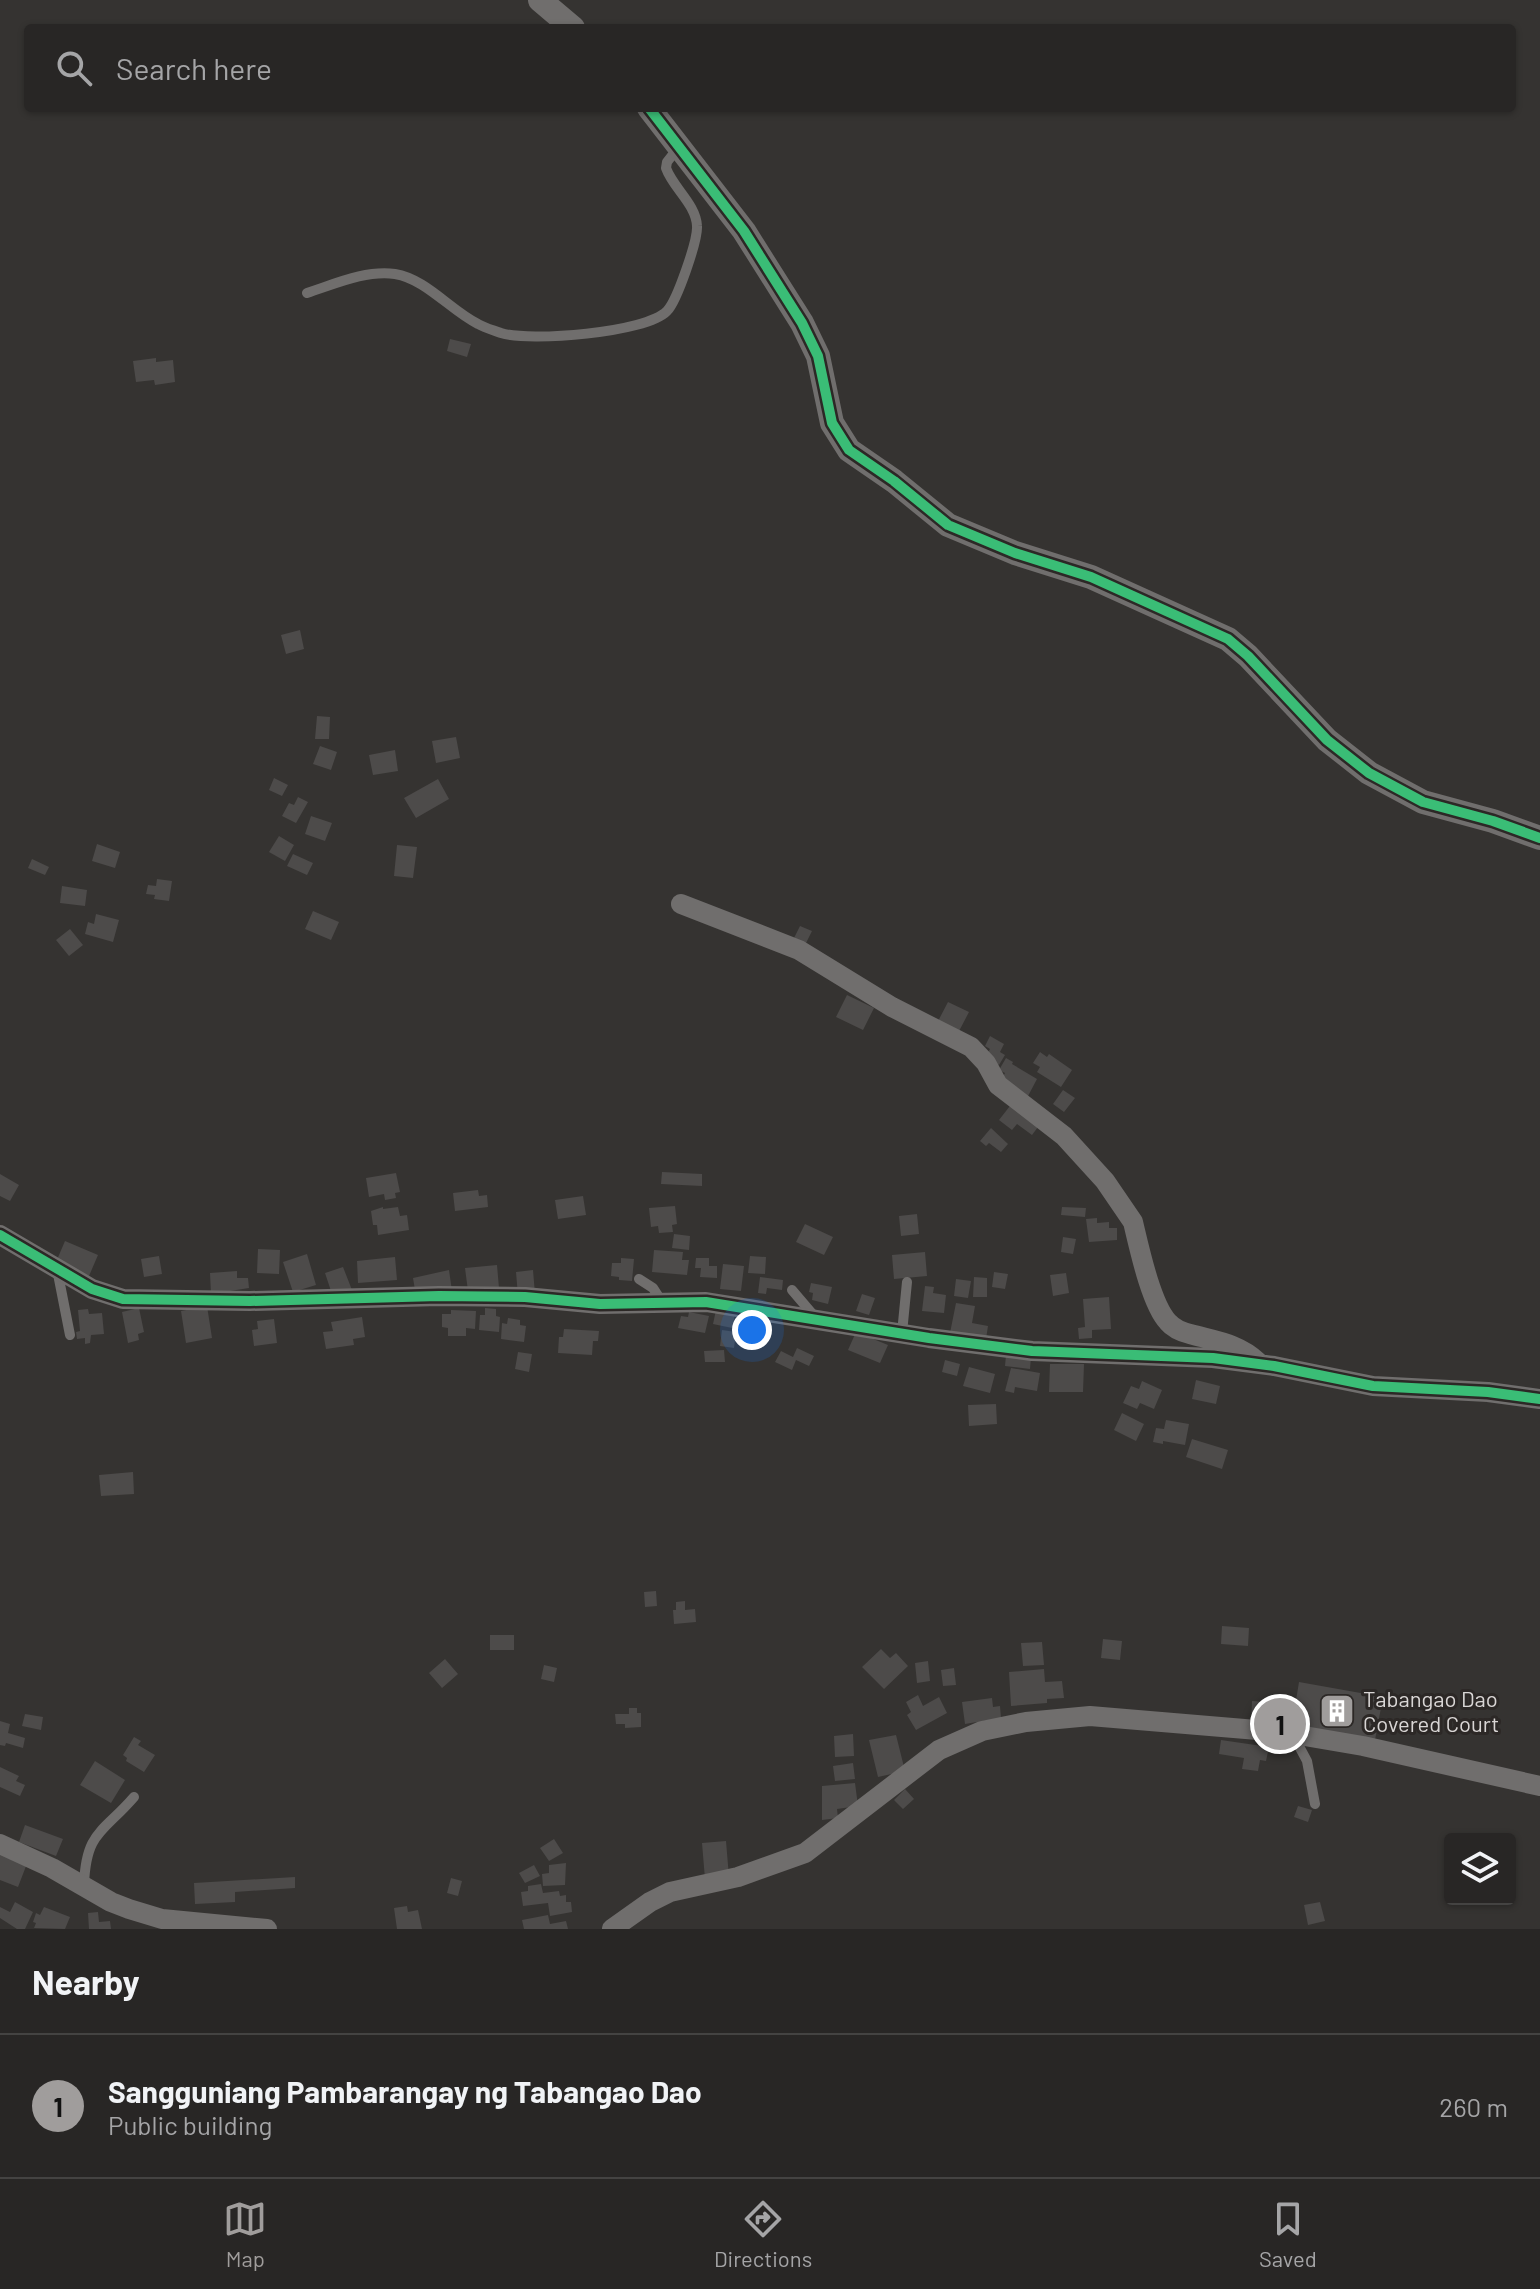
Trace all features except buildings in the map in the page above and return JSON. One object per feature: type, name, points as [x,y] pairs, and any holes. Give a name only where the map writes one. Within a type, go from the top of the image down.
[{"type":"street","points":[[540,0],[568,24]]},
{"type":"street","points":[[652,112],[744,231],[802,323],[818,356],[832,423],[849,450],[894,481],[948,525],[1015,553],[1091,577],[1228,639],[1327,740],[1369,773],[1423,802],[1493,821],[1540,838]]},
{"type":"street","points":[[681,904],[799,950],[892,1007],[971,1047],[981,1055],[998,1085],[1064,1136],[1127,1210],[1157,1304],[1168,1322],[1180,1331],[1231,1344],[1248,1352],[1261,1365]]},
{"type":"street","points":[[0,1235],[92,1289],[123,1299],[439,1296],[525,1297],[600,1304],[706,1302],[1032,1351],[1213,1358],[1373,1386],[1488,1392],[1540,1399]]},
{"type":"street","points":[[612,1929],[670,1892],[738,1877],[805,1853],[939,1750],[982,1731],[1026,1722],[1090,1716],[1292,1733],[1540,1786]]},
{"type":"street","points":[[0,1844],[52,1868],[111,1902],[162,1919],[267,1929]]},
{"type":"lane","points":[[307,293],[368,274],[399,275],[412,279],[479,325],[505,334],[531,337],[593,334],[652,319],[666,312],[674,298],[697,233],[695,215],[666,168],[679,146]]},
{"type":"lane","points":[[57,1267],[70,1335]]},
{"type":"lane","points":[[639,1279],[653,1288],[662,1302]]},
{"type":"lane","points":[[902,1333],[907,1282]]},
{"type":"lane","points":[[792,1290],[816,1318]]},
{"type":"lane","points":[[1292,1733],[1307,1761],[1315,1804]]},
{"type":"lane","points":[[84,1887],[85,1865],[94,1838],[103,1825],[120,1813],[134,1797]]},
{"type":"cycle path","points":[[652,112],[744,231],[802,323],[818,356],[832,423],[849,450],[894,481],[948,525],[1015,553],[1091,577],[1228,639],[1327,740],[1369,773],[1423,802],[1493,821],[1540,838]]},
{"type":"cycle path","points":[[0,1235],[92,1289],[123,1299],[250,1301],[439,1296],[525,1297],[600,1304],[706,1302],[929,1338],[1032,1351],[1213,1358],[1274,1366],[1373,1386],[1488,1392],[1540,1399]]},
{"type":"place","name":"Tabangao Dao Covered Court","points":[[1337,1711]]},
{"type":"place","name":"Sangguniang Pambarangay ng Tabangao Dao","points":[[1280,1724]]}]
